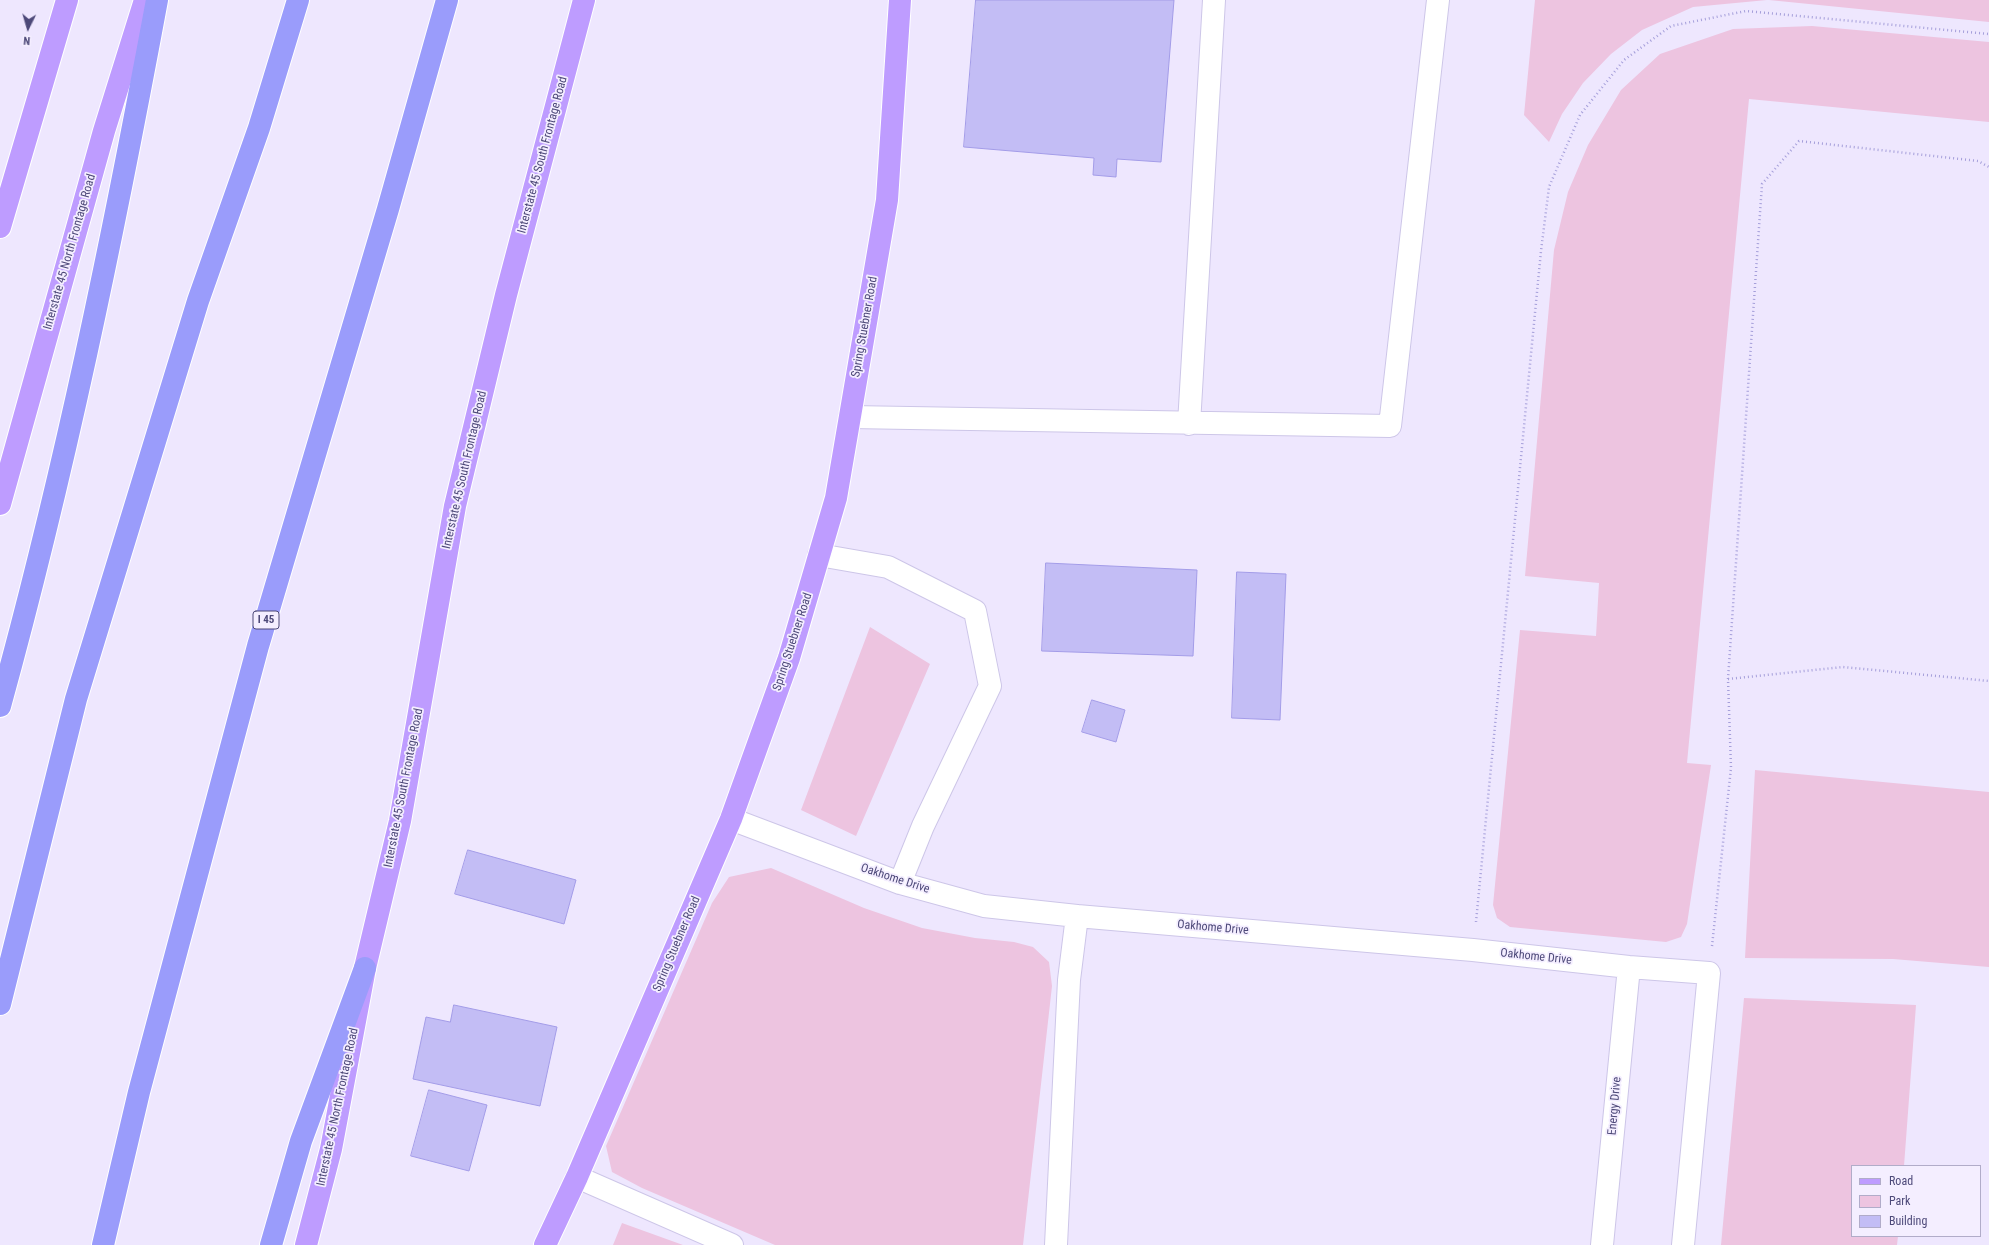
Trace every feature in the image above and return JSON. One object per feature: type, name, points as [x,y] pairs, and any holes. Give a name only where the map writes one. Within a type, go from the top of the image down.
[{"type":"highway","points":[[0,706],[74,413],[127,159],[157,0]]},
{"type":"highway","points":[[0,1004],[76,699],[198,301],[259,128],[298,0]]},
{"type":"highway","name":"I 45","points":[[103,1245],[140,1092],[258,646],[388,209],[447,0]]},
{"type":"highway","points":[[271,1245],[301,1141],[365,968]]},
{"type":"main road","points":[[0,227],[67,0]]},
{"type":"main road","name":"Interstate 45 North Frontage Road","points":[[0,504],[104,131],[145,0]]},
{"type":"main road","name":"Interstate 45 South Frontage Road","points":[[365,968],[400,821],[455,506],[506,295],[584,0]]},
{"type":"main road","name":"Spring Stuebner Road","points":[[545,1245],[577,1176],[732,819],[789,658],[836,498],[887,200],[900,0]]},
{"type":"main road","name":"Interstate 45 North Frontage Road","points":[[306,1245],[331,1149],[365,968]]},
{"type":"street","points":[[1189,424],[1214,0]]},
{"type":"street","points":[[850,417],[1189,424],[1390,426],[1438,0]]},
{"type":"street","points":[[819,555],[888,567],[975,611],[990,686],[924,826],[900,883]]},
{"type":"street","name":"Oakhome Drive","points":[[732,819],[900,883],[984,906],[1077,916],[1473,950],[1629,967],[1709,973]]},
{"type":"street","points":[[1056,1245],[1069,980],[1077,916]]},
{"type":"street","name":"Energy Drive","points":[[1602,1245],[1629,967]]},
{"type":"street","points":[[1683,1245],[1709,973]]},
{"type":"street","points":[[577,1176],[732,1245]]},
{"type":"path","points":[[1473,950],[1540,251],[1549,187],[1580,114],[1624,60],[1671,26],[1746,11],[1989,34]]},
{"type":"path","points":[[1709,973],[1731,768],[1728,679],[1762,184],[1799,141],[1978,161],[1989,167]]},
{"type":"path","points":[[1728,679],[1843,667],[1989,681]]},
{"type":"green space","points":[[1535,0],[1767,0],[1693,7],[1642,30],[1611,54],[1583,83],[1562,114],[1549,142],[1524,115]]},
{"type":"green space","points":[[1769,0],[1989,0],[1989,22]]},
{"type":"green space","points":[[1812,26],[1989,42],[1989,122],[1749,99],[1687,763],[1711,765],[1687,924],[1681,937],[1666,942],[1510,927],[1497,918],[1493,905],[1520,630],[1596,636],[1599,583],[1525,576],[1554,250],[1568,192],[1588,145],[1621,90],[1660,54],[1733,29]]},
{"type":"green space","points":[[870,627],[930,664],[856,836],[801,810]]},
{"type":"green space","points":[[1755,770],[1989,792],[1989,967],[1893,959],[1745,958]]},
{"type":"green space","points":[[771,868],[864,908],[922,928],[975,938],[1014,942],[1033,947],[1049,962],[1052,986],[1023,1245],[775,1245],[642,1188],[612,1172],[606,1146],[712,903],[729,877]]},
{"type":"green space","points":[[1744,998],[1916,1005],[1904,1165],[1851,1165],[1851,1237],[1898,1237],[1897,1245],[1721,1245]]},
{"type":"green space","points":[[622,1223],[683,1245],[613,1245]]},
{"type":"building","points":[[976,0],[1174,0],[1161,162],[1117,159],[1116,177],[1093,175],[1094,158],[964,147]]},
{"type":"building","points":[[1046,563],[1197,570],[1193,656],[1042,651]]},
{"type":"building","points":[[1237,572],[1286,574],[1280,720],[1232,718]]},
{"type":"building","points":[[1092,700],[1125,710],[1116,742],[1082,732]]},
{"type":"building","points":[[468,850],[576,880],[564,924],[455,894]]},
{"type":"building","points":[[454,1005],[557,1027],[540,1106],[413,1079],[426,1017],[450,1022]]},
{"type":"building","points":[[429,1090],[487,1105],[469,1171],[411,1156]]}]
